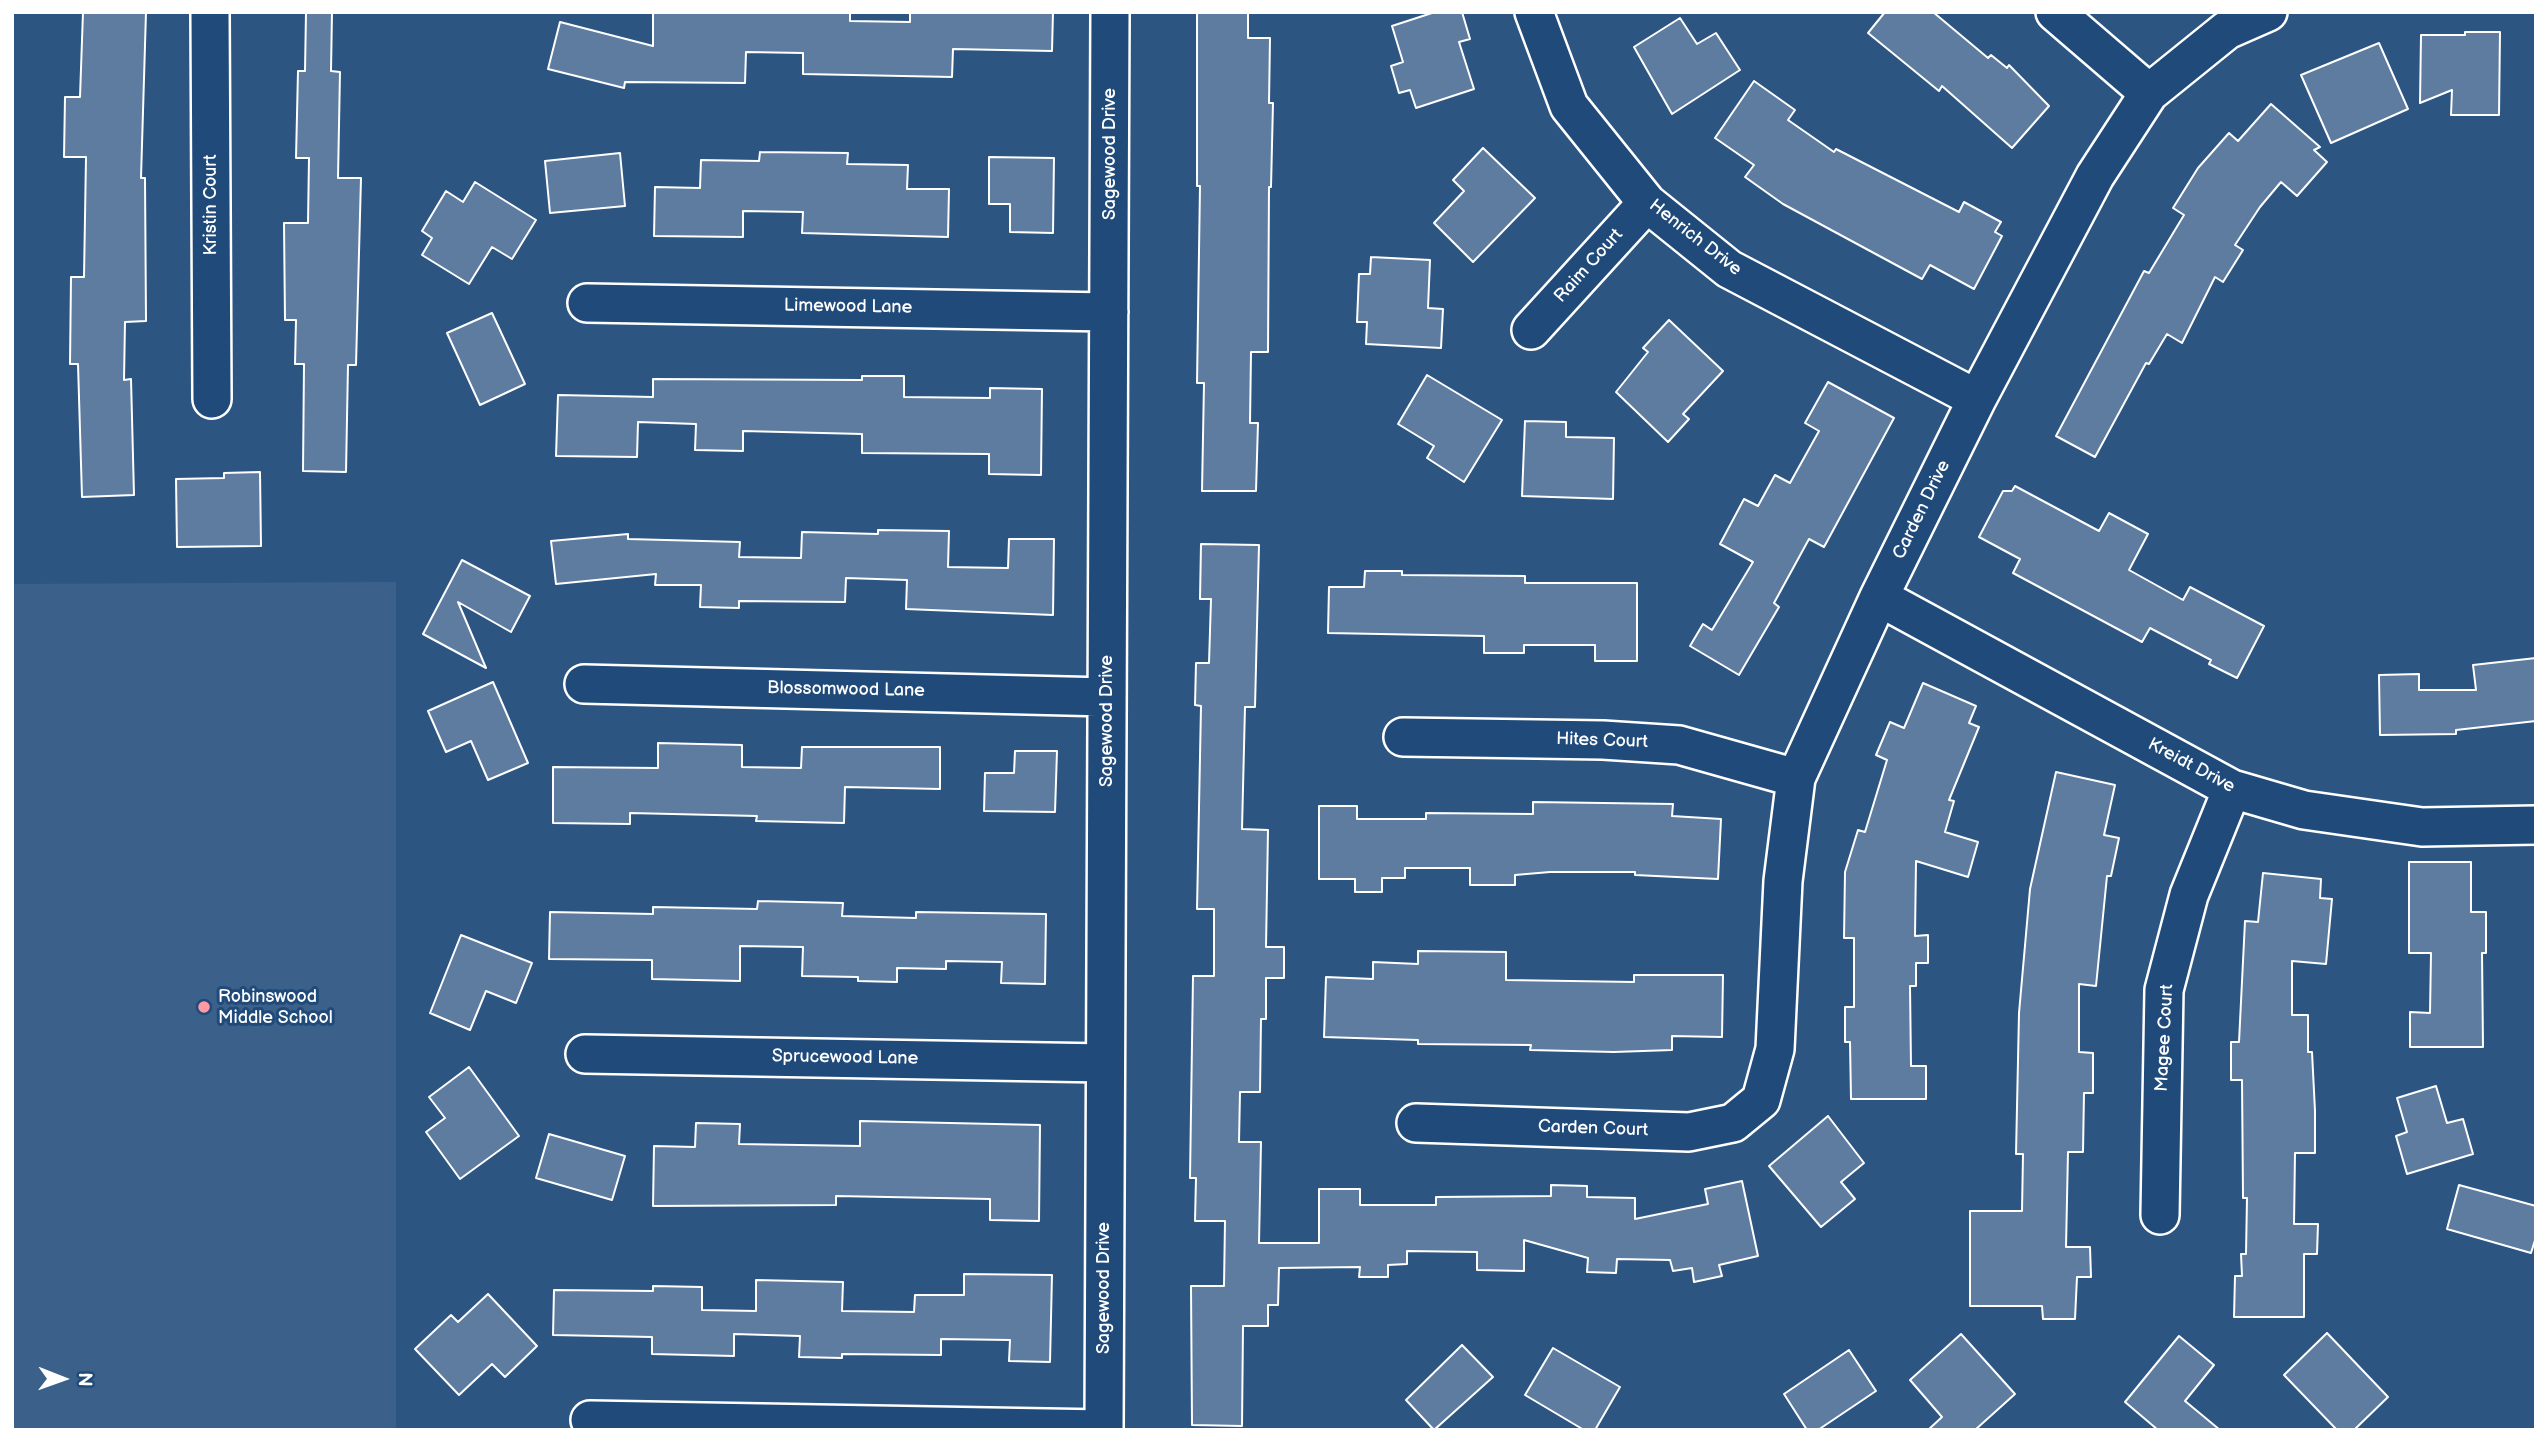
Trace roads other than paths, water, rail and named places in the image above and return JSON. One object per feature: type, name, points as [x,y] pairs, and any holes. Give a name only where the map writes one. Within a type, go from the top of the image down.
[{"type":"street","name":"Kristin Court","points":[[210,12],[212,399]]},
{"type":"street","name":"Sagewood Drive","points":[[1104,1429],[1110,12]]},
{"type":"street","name":"Henrich Drive","points":[[1534,12],[1569,106],[1647,203],[1729,269],[1977,399]]},
{"type":"street","points":[[2055,12],[2150,93]]},
{"type":"street","name":"Carden Drive","points":[[1760,1100],[1774,1049],[1783,881],[1796,778],[1879,597],[1977,399],[2095,176],[2150,93],[2227,30],[2268,12]]},
{"type":"street","name":"Raim Court","points":[[1531,330],[1647,203]]},
{"type":"street","name":"Limewood Lane","points":[[587,303],[1109,312]]},
{"type":"street","name":"Kreidt Drive","points":[[1879,597],[2232,789],[2304,810],[2421,827],[2536,825]]},
{"type":"street","name":"Blossomwood Lane","points":[[584,684],[1107,697]]},
{"type":"street","name":"Hites Court","points":[[1403,737],[1603,740],[1679,745],[1796,778]]},
{"type":"street","name":"Magee Court","points":[[2160,1215],[2164,990],[2189,895],[2232,789]]},
{"type":"street","name":"Sprucewood Lane","points":[[585,1054],[1105,1063]]},
{"type":"street","name":"Carden Court","points":[[1416,1123],[1689,1132],[1733,1123],[1760,1100]]},
{"type":"street","points":[[590,1420],[1104,1429]]},
{"type":"place","name":"Robinswood Middle School","points":[[204,1007]]}]
